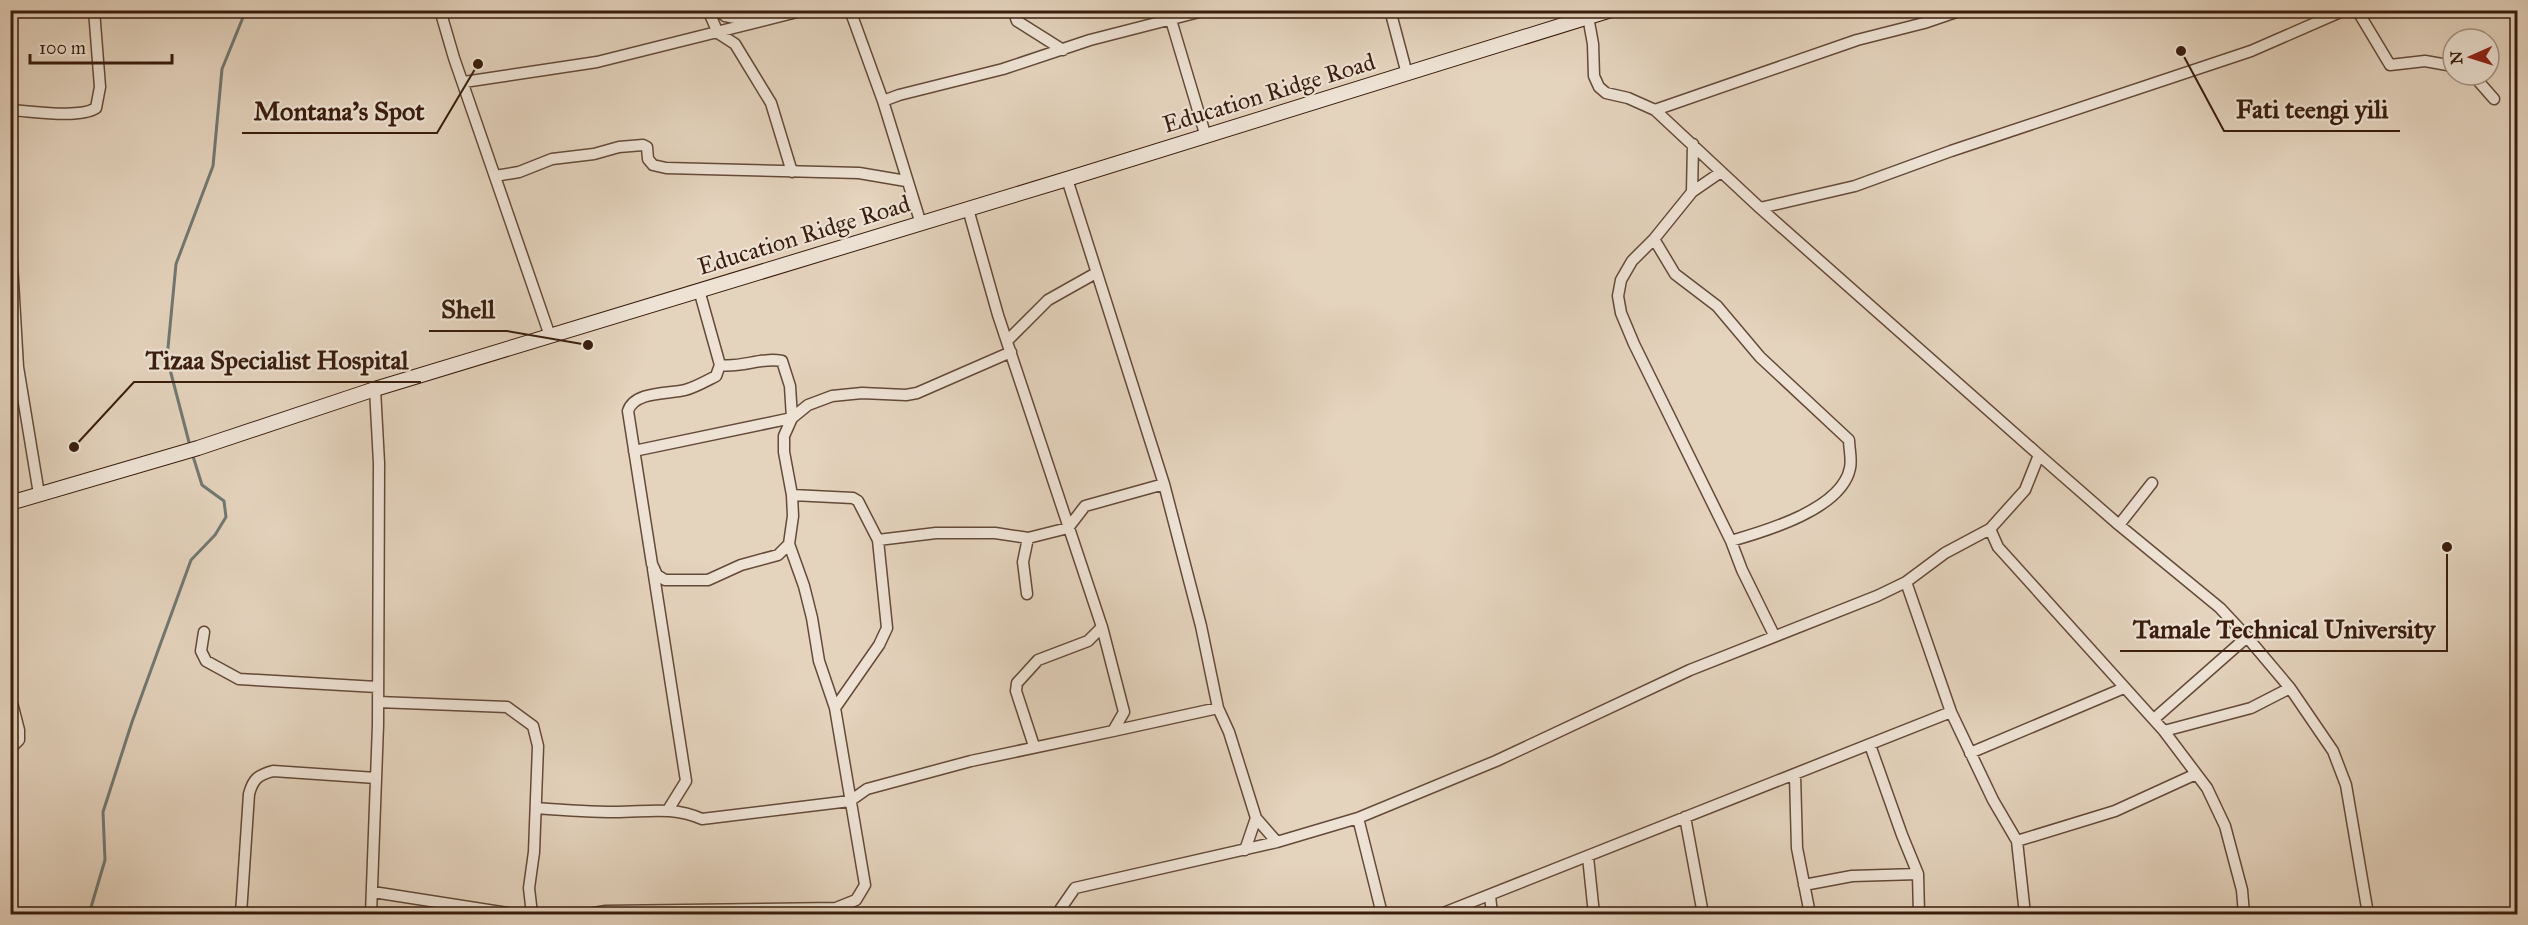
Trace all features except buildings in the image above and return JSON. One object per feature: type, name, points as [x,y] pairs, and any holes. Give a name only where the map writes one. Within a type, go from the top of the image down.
[{"type":"main road","name":"Education Ridge Road","points":[[10,503],[198,448],[375,389],[1206,137],[1588,14],[1611,10]]},
{"type":"street","points":[[10,110],[73,113],[96,108],[100,87],[94,10]]},
{"type":"street","points":[[440,10],[550,336]]},
{"type":"street","points":[[708,10],[718,33],[735,44],[771,103],[792,172]]},
{"type":"street","points":[[719,10],[735,19],[758,22]]},
{"type":"street","points":[[464,82],[597,62],[805,10]]},
{"type":"street","points":[[850,10],[883,101],[921,224]]},
{"type":"street","points":[[1013,10],[1017,21],[1063,50]]},
{"type":"street","points":[[883,101],[1003,69],[1170,16],[1207,10]]},
{"type":"street","points":[[1390,10],[1407,74]]},
{"type":"street","points":[[1655,110],[1857,40],[1924,23],[1962,10]]},
{"type":"street","points":[[1760,208],[1855,186],[1951,151],[2251,51],[2345,10]]},
{"type":"street","points":[[2357,10],[2390,65],[2425,62],[2441,64]]},
{"type":"street","points":[[1588,14],[1594,76],[1599,87],[1606,93],[1628,98],[1655,110],[1760,208],[2039,455],[2119,525],[2220,608],[2247,637],[2290,688],[2333,751],[2346,785],[2368,915]]},
{"type":"street","points":[[1170,16],[1206,137]]},
{"type":"street","points":[[2484,87],[2494,99]]},
{"type":"street","points":[[1692,192],[1693,144]]},
{"type":"street","points":[[495,176],[519,172],[552,159],[638,145],[647,147],[648,159],[653,165],[659,167],[859,173],[906,181]]},
{"type":"street","points":[[1721,172],[1692,192],[1654,239],[1632,261],[1621,280],[1618,296],[1621,313],[1774,635]]},
{"type":"street","points":[[1067,179],[1164,484],[1201,626],[1218,708],[1229,732],[1256,818],[1277,842]]},
{"type":"street","points":[[968,209],[1009,346],[1102,627],[1124,712],[1113,731]]},
{"type":"street","points":[[10,229],[18,367],[39,494]]},
{"type":"street","points":[[1654,239],[1675,274],[1717,306],[1760,357],[1849,440],[1850,468],[1841,484],[1822,505],[1783,525],[1731,541]]},
{"type":"street","points":[[588,915],[606,911],[809,912],[836,908],[856,900],[865,885],[835,708],[819,661],[807,597],[789,544],[793,516],[792,495],[784,452],[784,435],[792,418],[808,405],[832,396],[862,393],[906,395],[917,393],[1009,346],[1048,300],[1096,273]]},
{"type":"street","points":[[668,810],[686,781],[629,417],[630,405],[649,396],[686,390],[716,375],[720,365],[699,290]]},
{"type":"street","points":[[720,365],[733,367],[770,359],[782,361],[789,379],[792,418]]},
{"type":"street","points":[[371,915],[378,702],[379,463],[375,389]]},
{"type":"street","points":[[10,401],[23,399]]},
{"type":"street","points":[[634,451],[792,418]]},
{"type":"street","points":[[1057,915],[1074,888],[1245,850],[1358,818],[1496,761],[1680,675],[1774,635],[1877,596],[1906,582],[1945,553],[1990,529],[2025,490],[2039,455]]},
{"type":"street","points":[[2119,525],[2152,483]]},
{"type":"street","points":[[878,540],[948,533],[995,533],[1028,538],[1068,528],[1085,506],[1164,484]]},
{"type":"street","points":[[792,495],[853,498],[858,501],[878,540],[887,628],[879,645],[835,708]]},
{"type":"street","points":[[1990,529],[1998,547],[2154,719],[2207,788],[2225,826],[2242,890],[2244,915]]},
{"type":"street","points":[[1027,594],[1023,562],[1028,538]]},
{"type":"street","points":[[652,564],[657,575],[665,580],[708,580],[741,565],[778,555],[789,544]]},
{"type":"street","points":[[1906,582],[1951,712],[1993,800],[2017,841],[2025,915]]},
{"type":"street","points":[[1034,746],[1016,691],[1017,683],[1038,660],[1088,641],[1102,627]]},
{"type":"street","points":[[204,632],[201,651],[206,661],[239,679],[254,682],[286,681],[313,685],[377,687]]},
{"type":"street","points":[[2154,719],[2247,637]]},
{"type":"street","points":[[1970,753],[2124,688]]},
{"type":"street","points":[[2164,731],[2252,708],[2290,688]]},
{"type":"street","points":[[10,695],[19,740],[10,748]]},
{"type":"street","points":[[378,702],[507,707],[523,716],[533,726],[538,746],[534,852],[529,888],[532,915]]},
{"type":"street","points":[[536,808],[614,812],[668,810],[685,812],[702,819],[850,801],[867,789],[971,761],[1218,708]]},
{"type":"street","points":[[1441,915],[1951,712]]},
{"type":"street","points":[[1870,745],[1918,874],[1919,915]]},
{"type":"street","points":[[241,915],[249,794],[252,782],[260,774],[273,771],[376,778]]},
{"type":"street","points":[[2017,841],[2115,811],[2196,774]]},
{"type":"street","points":[[1795,775],[1797,848],[1810,915]]},
{"type":"street","points":[[1245,850],[1256,818]]},
{"type":"street","points":[[1358,818],[1382,915]]},
{"type":"street","points":[[1685,818],[1703,915]]},
{"type":"street","points":[[1588,857],[1594,915]]},
{"type":"street","points":[[1804,885],[1852,876],[1918,874]]},
{"type":"street","points":[[373,892],[514,915]]},
{"type":"street","points":[[1490,896],[1492,915]]},
{"type":"waterway","points":[[190,446],[167,358],[176,264],[213,166],[222,69],[246,10]]},
{"type":"waterway","points":[[89,914],[105,860],[103,812],[132,722],[191,560],[215,535],[226,517],[224,501],[202,485],[192,453]]},
{"type":"place","name":"Fati teengi yili","points":[[2181,51]]},
{"type":"place","name":"Montana's Spot","points":[[478,64]]},
{"type":"place","name":"Shell","points":[[588,345]]},
{"type":"place","name":"Tizaa Specialist Hospital","points":[[74,447]]},
{"type":"place","name":"Tamale Technical University","points":[[2447,547]]}]
